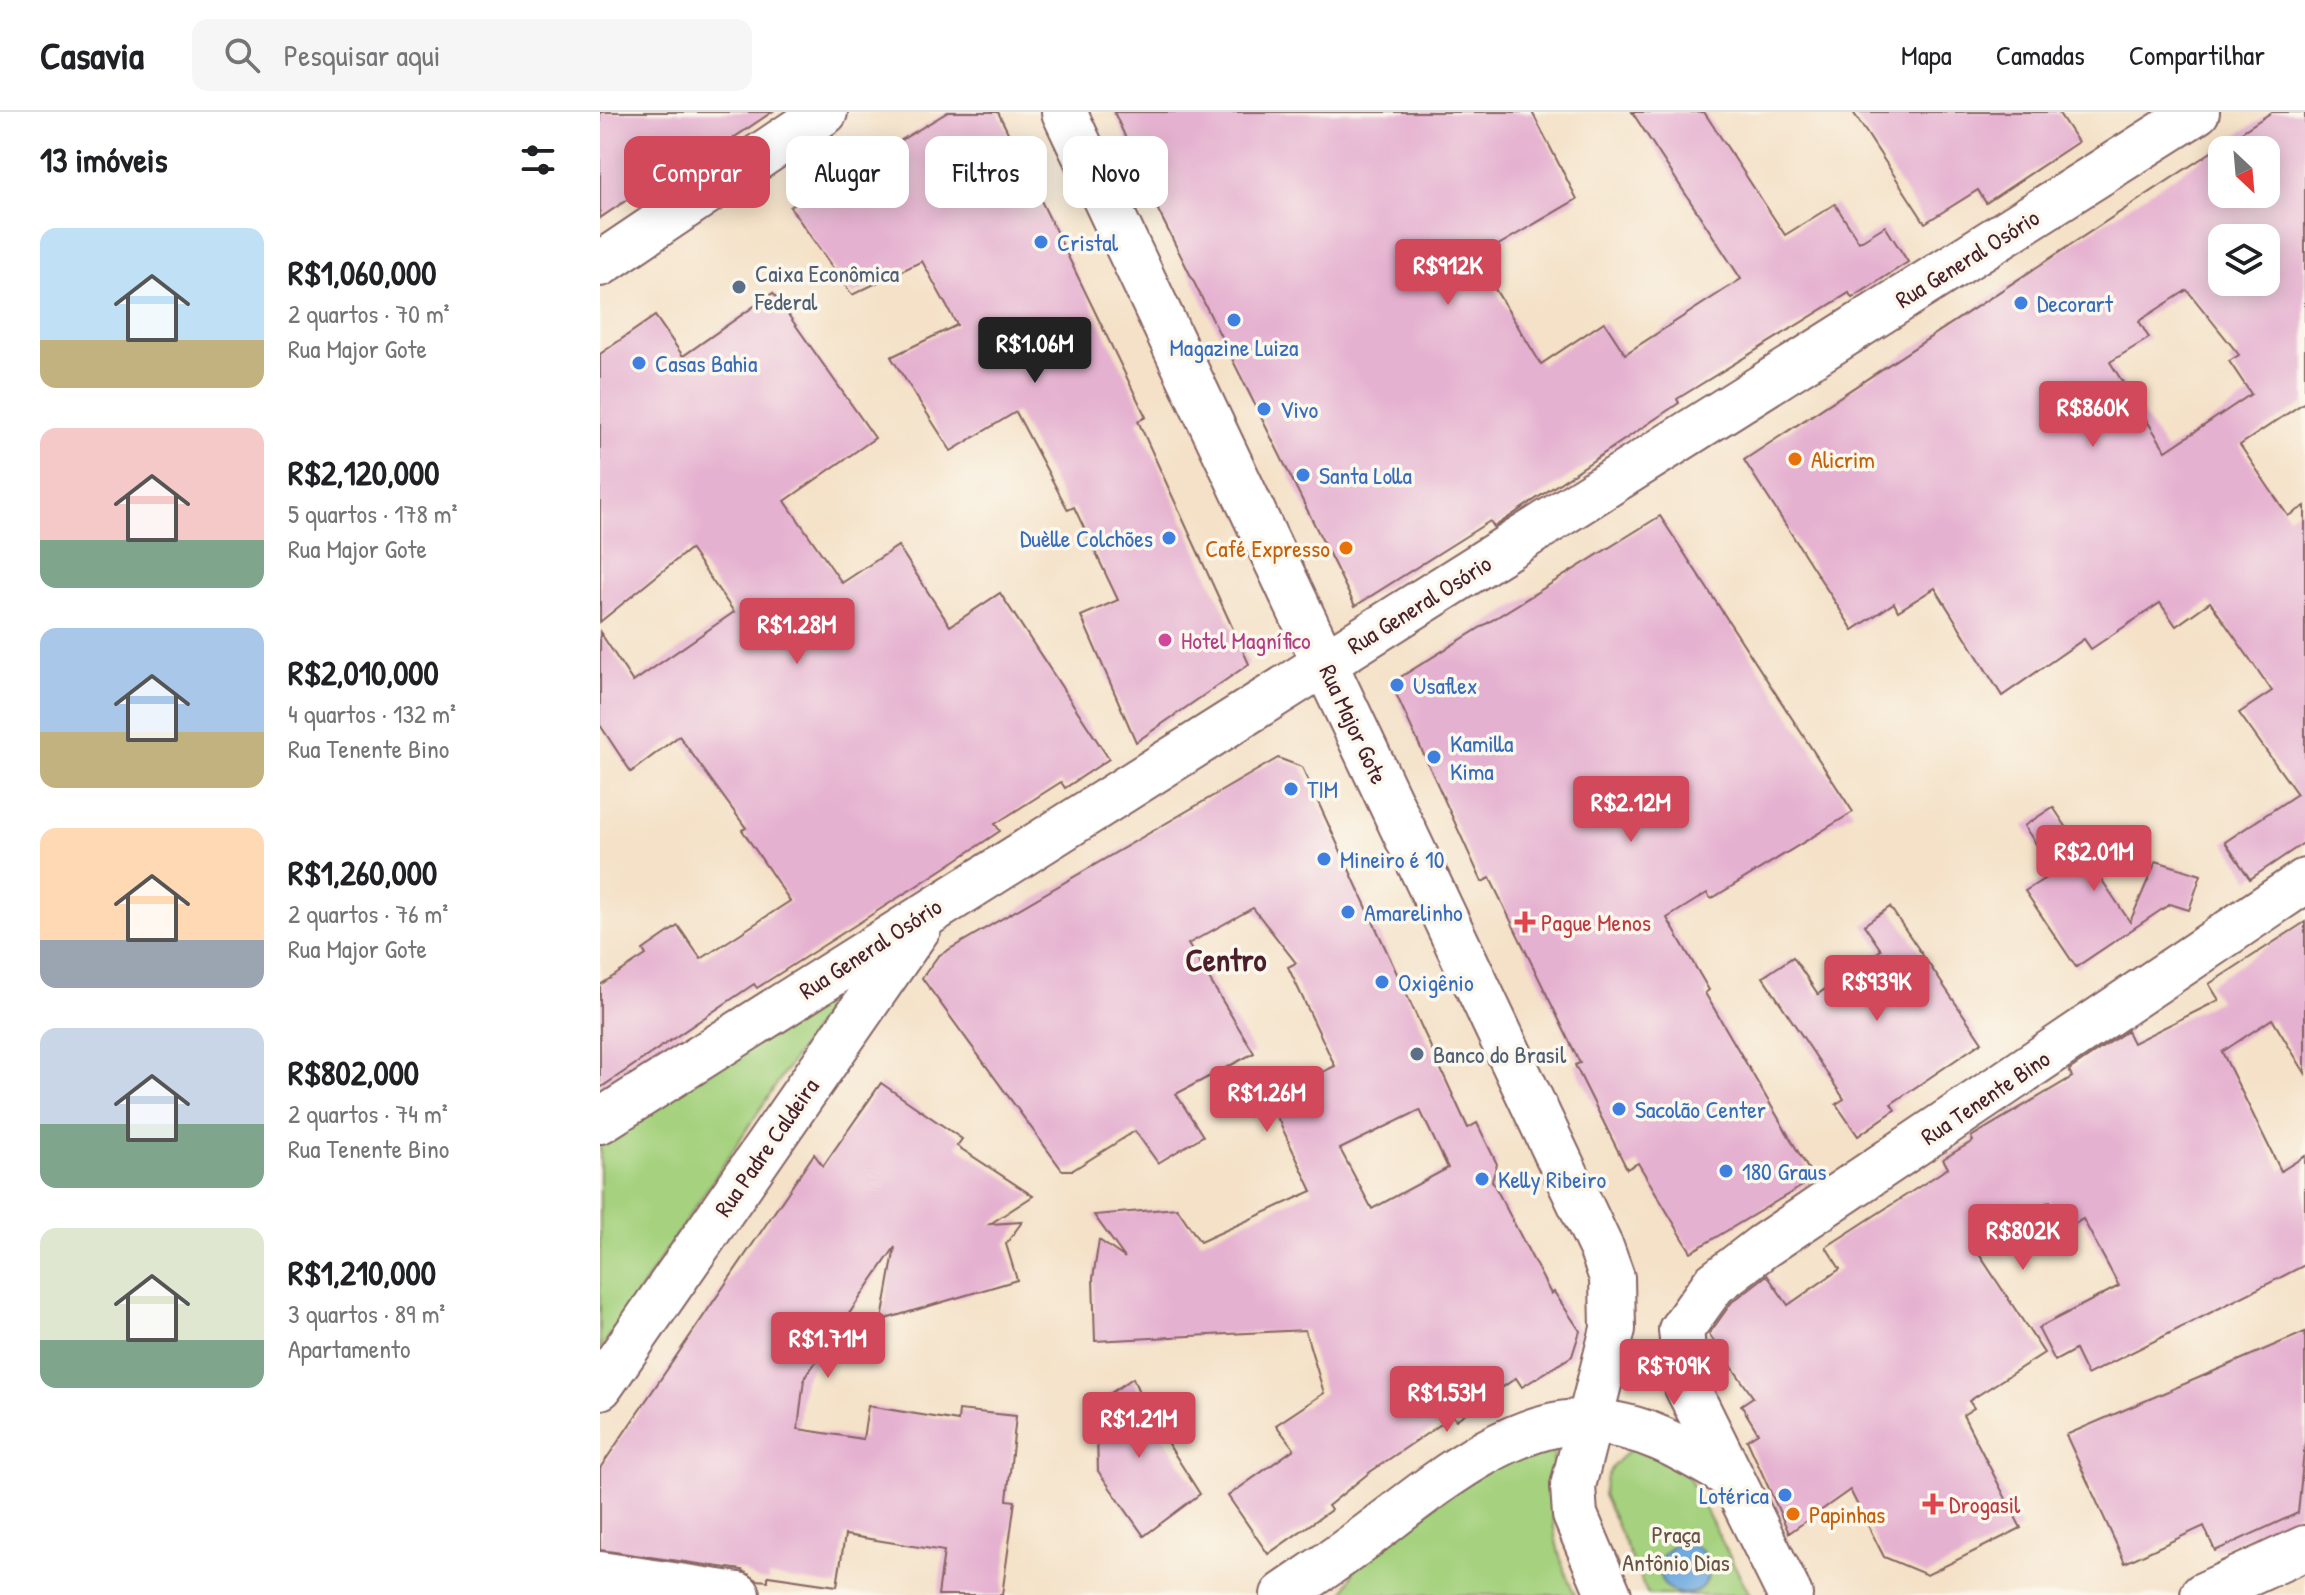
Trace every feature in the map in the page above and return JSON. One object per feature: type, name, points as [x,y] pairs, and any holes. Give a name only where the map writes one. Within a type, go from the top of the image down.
[{"type":"street","points":[[600,264],[825,112]]},
{"type":"street","name":"Rua Major Gote","points":[[1064,112],[1602,1250],[1612,1278],[1613,1329],[1573,1486],[1575,1515],[1609,1595]]},
{"type":"street","name":"Rua General Osório","points":[[600,1121],[932,908],[2197,112]]},
{"type":"street","name":"Rua Tenente Bino","points":[[1728,1475],[1687,1387],[1681,1330],[1714,1284],[1762,1247],[2305,881]]},
{"type":"street","name":"Rua Padre Caldeira","points":[[600,1387],[932,908]]},
{"type":"street","points":[[1283,1595],[1465,1463],[1543,1428],[1591,1421],[1632,1428],[1675,1444],[1728,1475],[1790,1595]]},
{"type":"street","points":[[2203,1595],[2305,1548]]},
{"type":"street","points":[[1325,1595],[1349,1550]]},
{"type":"street","points":[[600,1574],[738,1595]]},
{"type":"green space","points":[[840,989],[600,1350],[600,1142]]},
{"type":"green space","points":[[1556,1438],[1552,1479],[1555,1537],[1575,1595],[1343,1595],[1361,1555],[1488,1469]]},
{"type":"green space","name":"Praça Antônio Dias","points":[[1633,1448],[1683,1467],[1750,1595],[1648,1595],[1603,1495],[1612,1468]]},
{"type":"water","points":[[1684,1544],[1702,1551],[1709,1569],[1702,1587],[1684,1594],[1666,1587],[1659,1569],[1666,1551]]},
{"type":"building","points":[[600,112],[772,112],[736,136],[624,136],[624,202],[600,218]]},
{"type":"building","points":[[948,112],[998,112],[1010,136],[925,136],[925,208],[1045,208],[1146,417],[1138,421],[1249,664],[1136,742],[1081,616],[1118,600],[1074,507],[1068,510],[1016,412],[951,451],[891,357],[957,325],[922,261],[852,295],[791,208],[909,208],[908,136]]},
{"type":"building","points":[[1114,112],[1532,112],[1577,199],[1476,258],[1541,364],[1604,322],[1625,354],[1741,279],[1632,112],[1704,112],[1785,235],[1835,204],[1859,242],[1885,226],[1908,262],[1852,298],[1849,293],[1677,399],[1679,403],[1494,527],[1490,521],[1355,606],[1157,208],[1168,208],[1168,136],[1125,136]]},
{"type":"building","points":[[1853,112],[2058,112],[2078,142],[1986,203],[1978,190],[1925,223]]},
{"type":"building","points":[[2272,112],[2305,112],[2305,402],[2240,445],[2288,516],[2305,506],[2305,842],[2250,879],[2225,842],[2297,794],[2239,713],[2272,691],[2210,602],[2176,626],[2160,603],[2091,649],[2084,639],[2002,696],[1935,588],[1898,611],[1894,603],[1853,630],[1744,460],[2208,154],[2208,208],[2280,208],[2280,136],[2236,136]],"holes":[[[2187,290],[2239,355],[2229,361],[2251,394],[2166,451],[2110,362],[2149,338],[2139,321]]]},
{"type":"building","points":[[773,293],[875,438],[785,501],[842,583],[898,546],[950,626],[1000,593],[1109,759],[1065,788],[1061,782],[995,824],[1000,831],[757,988],[754,984],[600,1088],[600,985],[646,955],[643,950],[678,926],[701,959],[790,901],[742,830],[746,828],[679,736],[631,772],[600,725],[600,632],[633,682],[734,612],[690,549],[600,622],[600,354],[655,316],[683,356]]},
{"type":"building","points":[[1660,516],[1853,812],[1711,899],[1707,893],[1667,918],[1709,990],[1705,993],[1814,1179],[1691,1252],[1638,1163],[1627,1169],[1575,1065],[1580,1063],[1490,878],[1482,882],[1391,683]]},
{"type":"building","points":[[1278,758],[1302,767],[1468,1128],[1477,1123],[1497,1164],[1492,1181],[1551,1294],[1554,1292],[1580,1331],[1572,1356],[1522,1387],[1516,1378],[1456,1420],[1453,1416],[1370,1472],[1328,1506],[1331,1510],[1268,1554],[1228,1496],[1294,1449],[1276,1425],[1324,1393],[1305,1330],[1095,1341],[1093,1278],[1099,1240],[1125,1258],[1094,1215],[1177,1208],[1200,1242],[1312,1191],[1268,1098],[1335,1066],[1288,967],[1296,963],[1253,908],[1188,944],[1254,1053],[1176,1094],[1203,1136],[1158,1163],[1135,1131],[1073,1170],[1062,1170],[922,978],[938,956]],"holes":[[[1420,1110],[1448,1168],[1372,1209],[1340,1149]]]},
{"type":"building","points":[[2053,807],[2130,922],[2156,861],[2201,875],[2189,910],[2170,904],[2076,967],[2025,891],[2055,872],[2024,826]]},
{"type":"building","points":[[1890,907],[1982,1042],[1891,1104],[1895,1110],[1858,1136],[1836,1104],[1844,1099],[1763,977],[1793,957],[1818,994],[1881,950],[1864,925]]},
{"type":"building","points":[[2305,922],[2305,1073],[2272,1019],[2222,1052],[2281,1171],[2305,1156],[2305,1265],[2087,1375],[2075,1350],[2055,1361],[2038,1328],[2119,1286],[2083,1219],[2066,1229],[2050,1201],[1973,1245],[2044,1353],[1969,1401],[1974,1408],[1963,1415],[2021,1528],[1927,1575],[1884,1557],[1850,1490],[1789,1533],[1747,1440],[1758,1433],[1741,1405],[1753,1397],[1709,1334],[1732,1302],[1767,1275],[1788,1305],[1840,1269],[1826,1247],[1948,1168],[1943,1159],[1973,1141],[1971,1137],[2072,1077],[2069,1070],[2127,1031],[2133,1043],[2219,1000],[2209,984]]},
{"type":"building","points":[[881,1083],[962,1139],[957,1146],[1033,1196],[990,1224],[1022,1222],[1006,1244],[1017,1280],[882,1320],[895,1247],[804,1379],[798,1429],[863,1439],[868,1406],[958,1421],[959,1410],[1016,1416],[1007,1500],[1015,1501],[1002,1595],[938,1595],[944,1551],[845,1535],[837,1586],[768,1576],[768,1581],[757,1580],[742,1570],[600,1550],[600,1468],[814,1154],[823,1166]]},
{"type":"building","points":[[2305,1332],[2305,1441],[2298,1513],[2215,1551],[2204,1526],[2125,1563],[2066,1435]]},
{"type":"building","points":[[1133,1378],[1146,1409],[1200,1494],[1144,1536],[1098,1471],[1096,1403]]},
{"type":"place","name":"Cristal","points":[[1041,242]]},
{"type":"place","name":"Caixa Econômica Federal","points":[[739,287]]},
{"type":"place","name":"Decorart","points":[[2021,303]]},
{"type":"place","name":"Magazine Luiza","points":[[1234,320]]},
{"type":"place","name":"Casas Bahia","points":[[639,363]]},
{"type":"place","name":"Vivo","points":[[1264,409]]},
{"type":"place","name":"Alicrim","points":[[1795,459]]},
{"type":"place","name":"Santa Lolla","points":[[1303,475]]},
{"type":"place","name":"Duèlle Colchões","points":[[1169,538]]},
{"type":"place","name":"Café Expresso","points":[[1346,548]]},
{"type":"place","name":"Hotel Magnífico","points":[[1165,640]]},
{"type":"place","name":"Usaflex","points":[[1397,685]]},
{"type":"place","name":"Kamilla Kima","points":[[1434,757]]},
{"type":"place","name":"TIM","points":[[1291,789]]},
{"type":"place","name":"Mineiro é 10","points":[[1324,859]]},
{"type":"place","name":"Amarelinho","points":[[1348,912]]},
{"type":"place","name":"Pague Menos","points":[[1525,922]]},
{"type":"place","name":"Oxigênio","points":[[1382,982]]},
{"type":"place","name":"Banco do Brasil","points":[[1417,1054]]},
{"type":"place","name":"Sacolão Center","points":[[1619,1109]]},
{"type":"place","name":"180 Graus","points":[[1726,1171]]},
{"type":"place","name":"Kelly Ribeiro","points":[[1482,1179]]},
{"type":"place","name":"Lotérica","points":[[1785,1495]]},
{"type":"place","name":"Drogasil","points":[[1933,1504]]},
{"type":"place","name":"Papinhas","points":[[1793,1514]]},
{"type":"district","name":"Centro","points":[[1226,959]]}]
